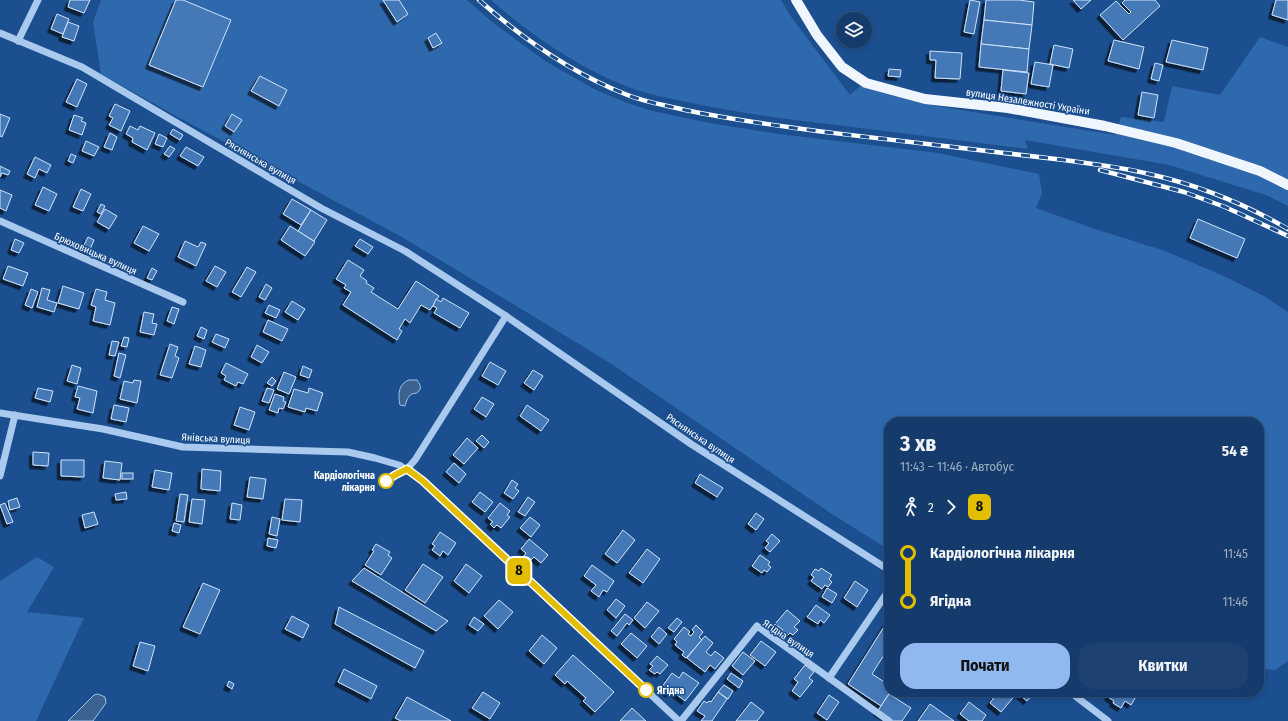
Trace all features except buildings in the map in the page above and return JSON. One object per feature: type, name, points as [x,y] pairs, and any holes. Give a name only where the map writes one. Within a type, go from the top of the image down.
[{"type":"main road","name":"вулиця Незалежності України","points":[[796,0],[817,35],[842,67],[866,83],[925,99],[1015,110],[1105,126],[1176,143],[1260,171],[1288,184]]},
{"type":"street","points":[[18,41],[38,0]]},
{"type":"street","name":"Ряснянська вулиця","points":[[0,33],[82,67],[321,208],[405,251],[506,316],[691,444],[884,567]]},
{"type":"street","name":"Брюховицька вулиця","points":[[0,221],[183,302]]},
{"type":"street","points":[[407,469],[415,460],[506,316]]},
{"type":"street","name":"Янівська вулиця","points":[[0,413],[103,429],[183,447],[348,452],[399,465],[423,481],[680,721]]},
{"type":"street","points":[[0,476],[15,415]]},
{"type":"street","points":[[829,678],[884,597]]},
{"type":"street","name":"Ягідна вулиця","points":[[680,721],[757,626],[889,721]]},
{"type":"street","points":[[1077,697],[1108,721]]},
{"type":"shaded area","points":[[101,0],[467,0],[492,22],[545,61],[596,90],[652,111],[715,124],[779,134],[938,153],[1039,174],[1042,193],[1036,208],[1095,229],[1165,251],[1226,277],[1264,296],[1288,312],[1288,661],[1275,670],[1264,669],[1264,417],[884,417],[884,547],[832,514],[607,361],[402,237],[176,116],[101,74],[93,22]]},
{"type":"shaded area","points":[[491,0],[781,0],[792,18],[850,95],[860,86],[924,104],[1115,135],[1121,117],[1164,122],[1172,86],[1220,95],[1260,37],[1288,47],[1288,206],[1266,195],[1169,165],[1025,140],[1028,149],[749,114],[650,94],[609,79],[556,50]]},
{"type":"shaded area","points":[[409,380],[417,380],[420,389],[417,393],[409,396],[405,406],[400,405],[399,397],[401,387]]},
{"type":"shaded area","points":[[37,557],[54,567],[27,612],[84,618],[36,721],[0,721],[0,581]]},
{"type":"shaded area","points":[[98,694],[105,697],[106,703],[93,721],[68,721],[94,695]]},
{"type":"railway","points":[[479,0],[530,41],[566,65],[585,76],[640,99],[701,113],[767,124],[1128,169],[1167,178],[1221,196],[1255,211],[1288,229]]},
{"type":"railway","points":[[1100,170],[1184,192],[1225,207],[1288,236]]},
{"type":"bus line","name":"8","points":[[386,481],[407,469],[423,481],[646,690]]},
{"type":"place","name":"Кардіологічна лікарня","points":[[386,481]]},
{"type":"place","name":"Ягідна","points":[[646,690]]}]
